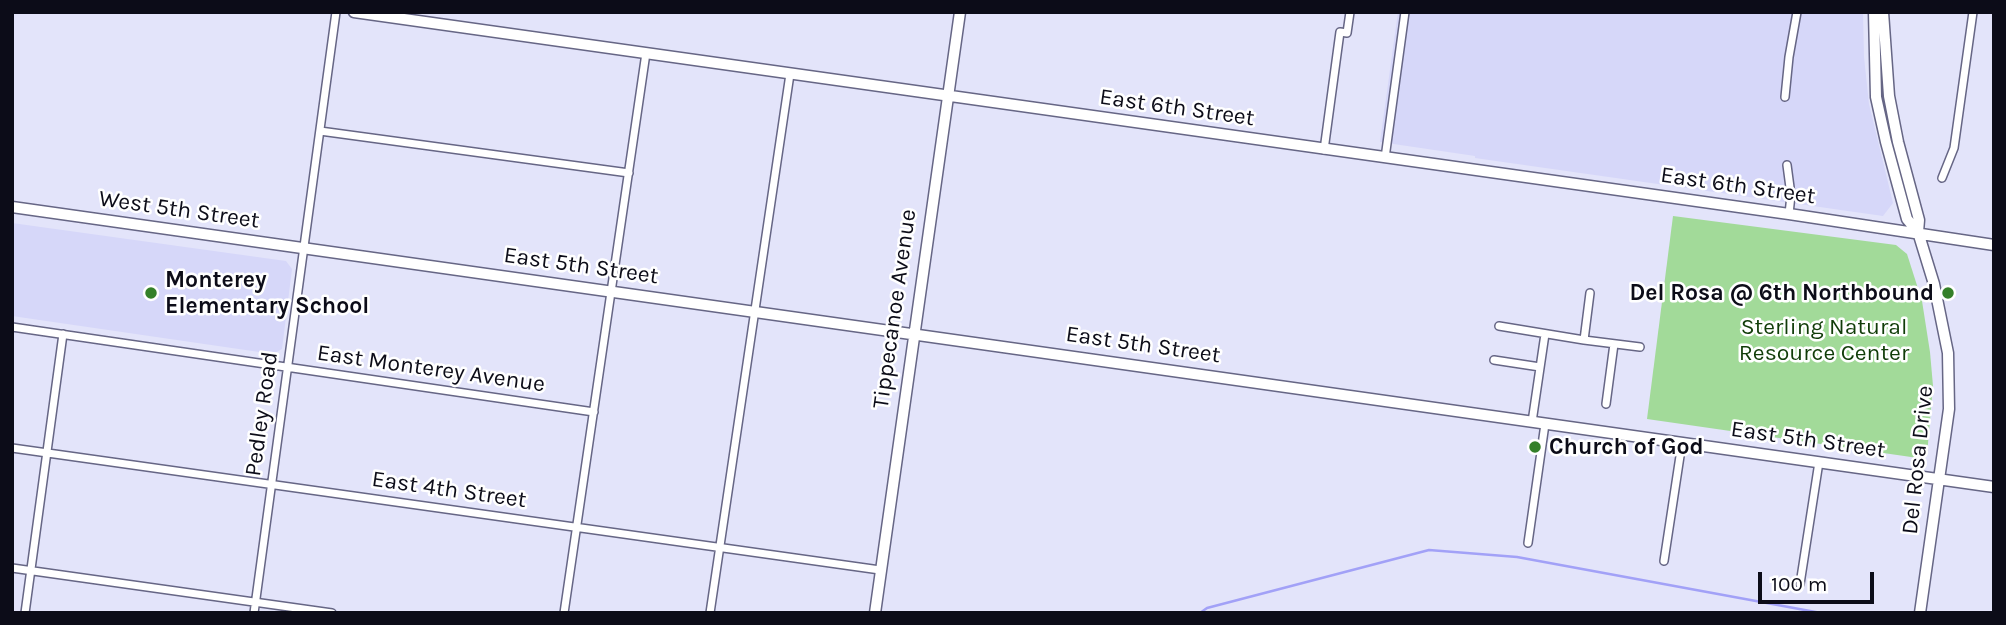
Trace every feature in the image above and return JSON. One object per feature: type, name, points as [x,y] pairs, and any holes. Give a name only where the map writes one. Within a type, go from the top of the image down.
[{"type":"street","name":"Pedley Road","points":[[254,613],[336,12]]},
{"type":"street","name":"East 6th Street","points":[[354,12],[1918,232],[1994,245]]},
{"type":"street","name":"Tippecanoe Avenue","points":[[875,613],[960,12]]},
{"type":"street","points":[[1324,150],[1340,32],[1347,33],[1350,12]]},
{"type":"street","points":[[1385,158],[1405,12]]},
{"type":"street","points":[[1785,97],[1797,12]]},
{"type":"street","name":"Del Rosa Drive","points":[[1874,12],[1876,97],[1907,219],[1918,232]]},
{"type":"street","name":"Del Rosa Drive","points":[[1883,12],[1889,96],[1919,220],[1918,232],[1934,284],[1948,353],[1949,409],[1920,613]]},
{"type":"street","points":[[1942,178],[1954,148],[1973,12]]},
{"type":"street","points":[[564,613],[646,53]]},
{"type":"street","points":[[710,613],[790,74]]},
{"type":"street","points":[[320,131],[629,173]]},
{"type":"street","points":[[1787,165],[1791,195],[1789,214]]},
{"type":"street","name":"West 5th Street","points":[[12,207],[339,254]]},
{"type":"street","name":"East 5th Street","points":[[339,254],[1940,479]]},
{"type":"street","points":[[1584,340],[1590,293]]},
{"type":"street","points":[[1499,326],[1640,348]]},
{"type":"street","name":"East Monterey Avenue","points":[[12,327],[594,412]]},
{"type":"street","points":[[25,613],[63,334]]},
{"type":"street","points":[[1532,422],[1545,334]]},
{"type":"street","points":[[1606,404],[1614,344]]},
{"type":"street","points":[[1494,360],[1540,367]]},
{"type":"street","points":[[1528,543],[1545,424]]},
{"type":"street","points":[[1664,561],[1682,443]]},
{"type":"street","name":"East 4th Street","points":[[12,448],[880,570]]},
{"type":"street","points":[[1800,584],[1819,462]]},
{"type":"street","points":[[1940,479],[1994,487]]},
{"type":"street","points":[[12,568],[332,613]]},
{"type":"shaded area","points":[[1398,12],[1863,12],[1869,104],[1893,203],[1883,216],[1380,142]]},
{"type":"shaded area","name":"Monterey Elementary School","points":[[12,223],[286,261],[292,269],[282,349],[273,354],[12,316]]},
{"type":"green space","name":"Sterling Natural Resource Center","points":[[1673,216],[1896,245],[1907,254],[1922,301],[1930,352],[1933,386],[1927,455],[1918,458],[1647,419]]},
{"type":"waterway","points":[[1200,613],[1207,608],[1429,550],[1517,557],[1821,613]]},
{"type":"place","name":"Monterey Elementary School","points":[[151,293]]},
{"type":"place","name":"Del Rosa @ 6th Northbound","points":[[1948,293]]},
{"type":"place","name":"Church of God","points":[[1535,447]]}]
